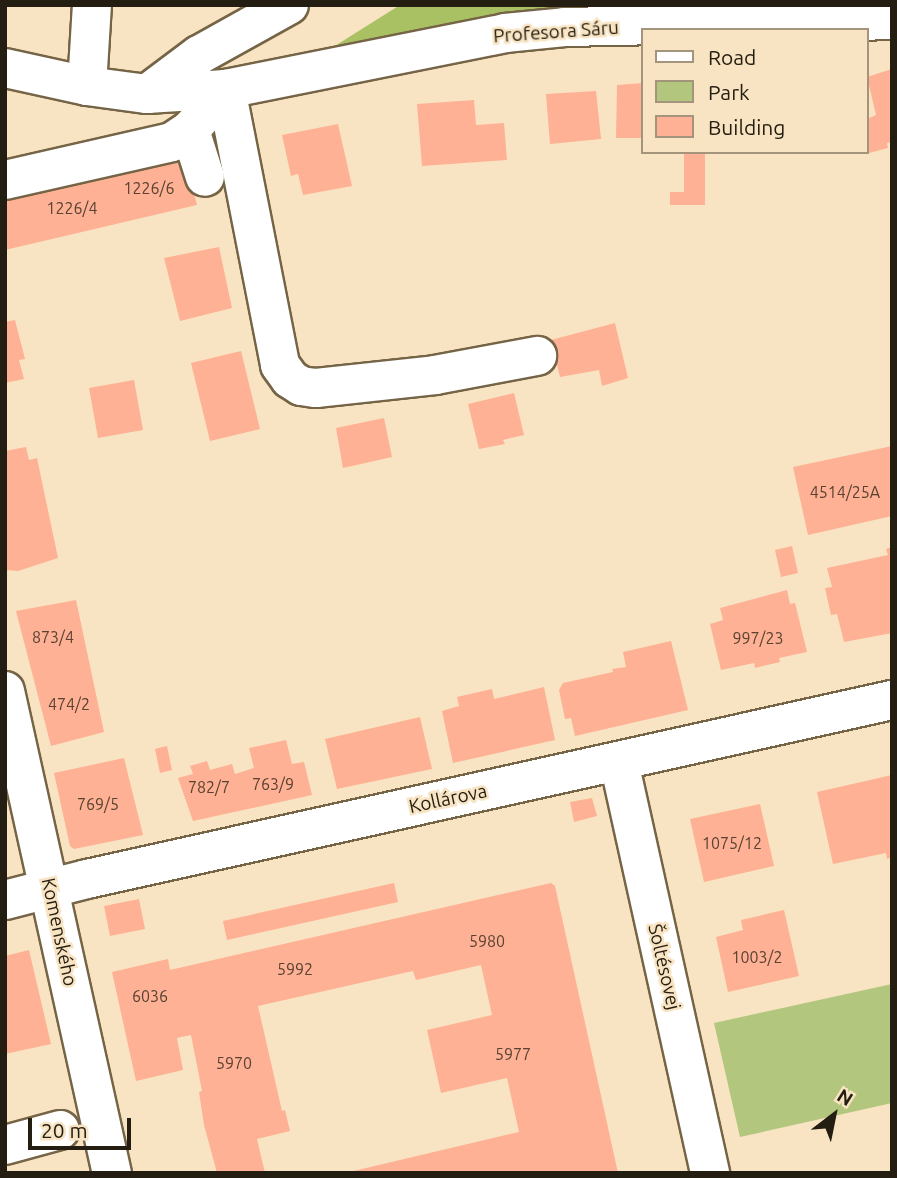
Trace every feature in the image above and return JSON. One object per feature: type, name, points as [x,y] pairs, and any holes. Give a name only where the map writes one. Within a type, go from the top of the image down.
[{"type":"street","points":[[87,86],[92,5]]},
{"type":"street","points":[[147,94],[198,55],[278,8]]},
{"type":"street","name":"Profesora Sáru","points":[[5,68],[87,86],[147,94],[226,89],[505,33],[565,27],[892,20]]},
{"type":"street","points":[[5,180],[172,142],[190,130],[226,89]]},
{"type":"street","points":[[226,89],[280,365],[290,379],[301,386],[316,388],[435,375],[537,356]]},
{"type":"street","points":[[190,130],[205,177]]},
{"type":"street","name":"Komenského","points":[[5,691],[112,1173]]},
{"type":"street","name":"Kollárova","points":[[5,900],[892,700]]},
{"type":"street","name":"Šoltésovej","points":[[619,762],[710,1173]]},
{"type":"street","points":[[5,1145],[60,1130]]},
{"type":"green space","points":[[400,5],[764,5],[311,61]]},
{"type":"green space","points":[[892,984],[892,1103],[740,1137],[714,1023]]},
{"type":"building","points":[[892,69],[892,142],[887,143],[888,148],[869,153],[869,118],[876,115],[869,76]]},
{"type":"building","points":[[642,83],[642,138],[616,138],[617,85]]},
{"type":"building","points":[[596,91],[601,139],[550,144],[546,94]]},
{"type":"building","points":[[474,100],[476,125],[504,123],[507,160],[422,166],[417,104]]},
{"type":"building","points":[[338,124],[352,186],[303,195],[298,174],[291,176],[282,135]]},
{"type":"building","points":[[184,154],[197,205],[5,250],[5,197]]},
{"type":"building","points":[[684,154],[705,154],[705,205],[670,205],[670,192],[684,192]]},
{"type":"building","points":[[219,247],[232,308],[180,321],[164,258]]},
{"type":"building","points":[[15,320],[25,359],[19,360],[24,379],[5,383],[5,322]]},
{"type":"building","points":[[615,323],[628,378],[602,386],[599,370],[560,377],[551,340]]},
{"type":"building","points":[[241,351],[260,429],[210,441],[191,363]]},
{"type":"building","points":[[134,380],[143,430],[98,438],[89,388]]},
{"type":"building","points":[[514,393],[524,435],[503,440],[505,444],[479,449],[468,404]]},
{"type":"building","points":[[384,418],[392,457],[343,468],[336,428]]},
{"type":"building","points":[[892,446],[892,516],[808,535],[793,467]]},
{"type":"building","points":[[26,447],[29,460],[37,458],[58,558],[18,571],[5,570],[5,451]]},
{"type":"building","points":[[792,546],[798,573],[781,577],[775,550]]},
{"type":"building","points":[[892,547],[892,633],[844,642],[837,614],[831,615],[825,588],[832,587],[827,568],[888,555],[886,549]]},
{"type":"building","points":[[787,590],[790,604],[795,603],[807,652],[779,658],[780,662],[755,668],[754,663],[721,670],[710,624],[723,620],[720,608]]},
{"type":"building","points":[[76,600],[104,732],[51,746],[16,611]]},
{"type":"building","points":[[671,641],[688,710],[575,736],[571,718],[565,719],[559,690],[563,683],[626,667],[623,652]]},
{"type":"building","points":[[544,687],[555,740],[453,763],[442,711],[459,706],[457,697],[492,689],[494,699]]},
{"type":"building","points":[[420,717],[432,769],[337,789],[325,739]]},
{"type":"building","points":[[286,740],[292,764],[304,762],[312,795],[193,821],[178,778],[193,774],[190,766],[207,761],[210,770],[232,764],[235,774],[254,768],[249,748]]},
{"type":"building","points":[[167,746],[172,770],[160,773],[155,749]]},
{"type":"building","points":[[124,758],[143,835],[74,849],[70,846],[54,773]]},
{"type":"building","points":[[892,775],[892,857],[887,859],[886,853],[833,864],[817,792]]},
{"type":"building","points":[[592,798],[597,816],[574,822],[570,802]]},
{"type":"building","points":[[760,804],[774,866],[704,882],[690,819]]},
{"type":"building","points":[[394,883],[398,902],[227,940],[223,921]]},
{"type":"building","points":[[551,883],[555,886],[618,1173],[345,1173],[519,1132],[507,1078],[441,1093],[427,1030],[492,1015],[481,965],[416,980],[413,971],[258,1006],[282,1111],[285,1110],[290,1131],[257,1139],[265,1173],[217,1173],[204,1125],[199,1092],[202,1091],[191,1035],[177,1038],[183,1070],[136,1081],[112,972],[168,959],[170,970]]},
{"type":"building","points":[[139,899],[145,929],[110,936],[104,906]]},
{"type":"building","points":[[784,910],[799,976],[728,992],[716,937],[743,930],[741,920]]},
{"type":"building","points":[[29,950],[51,1044],[5,1054],[5,956]]}]
